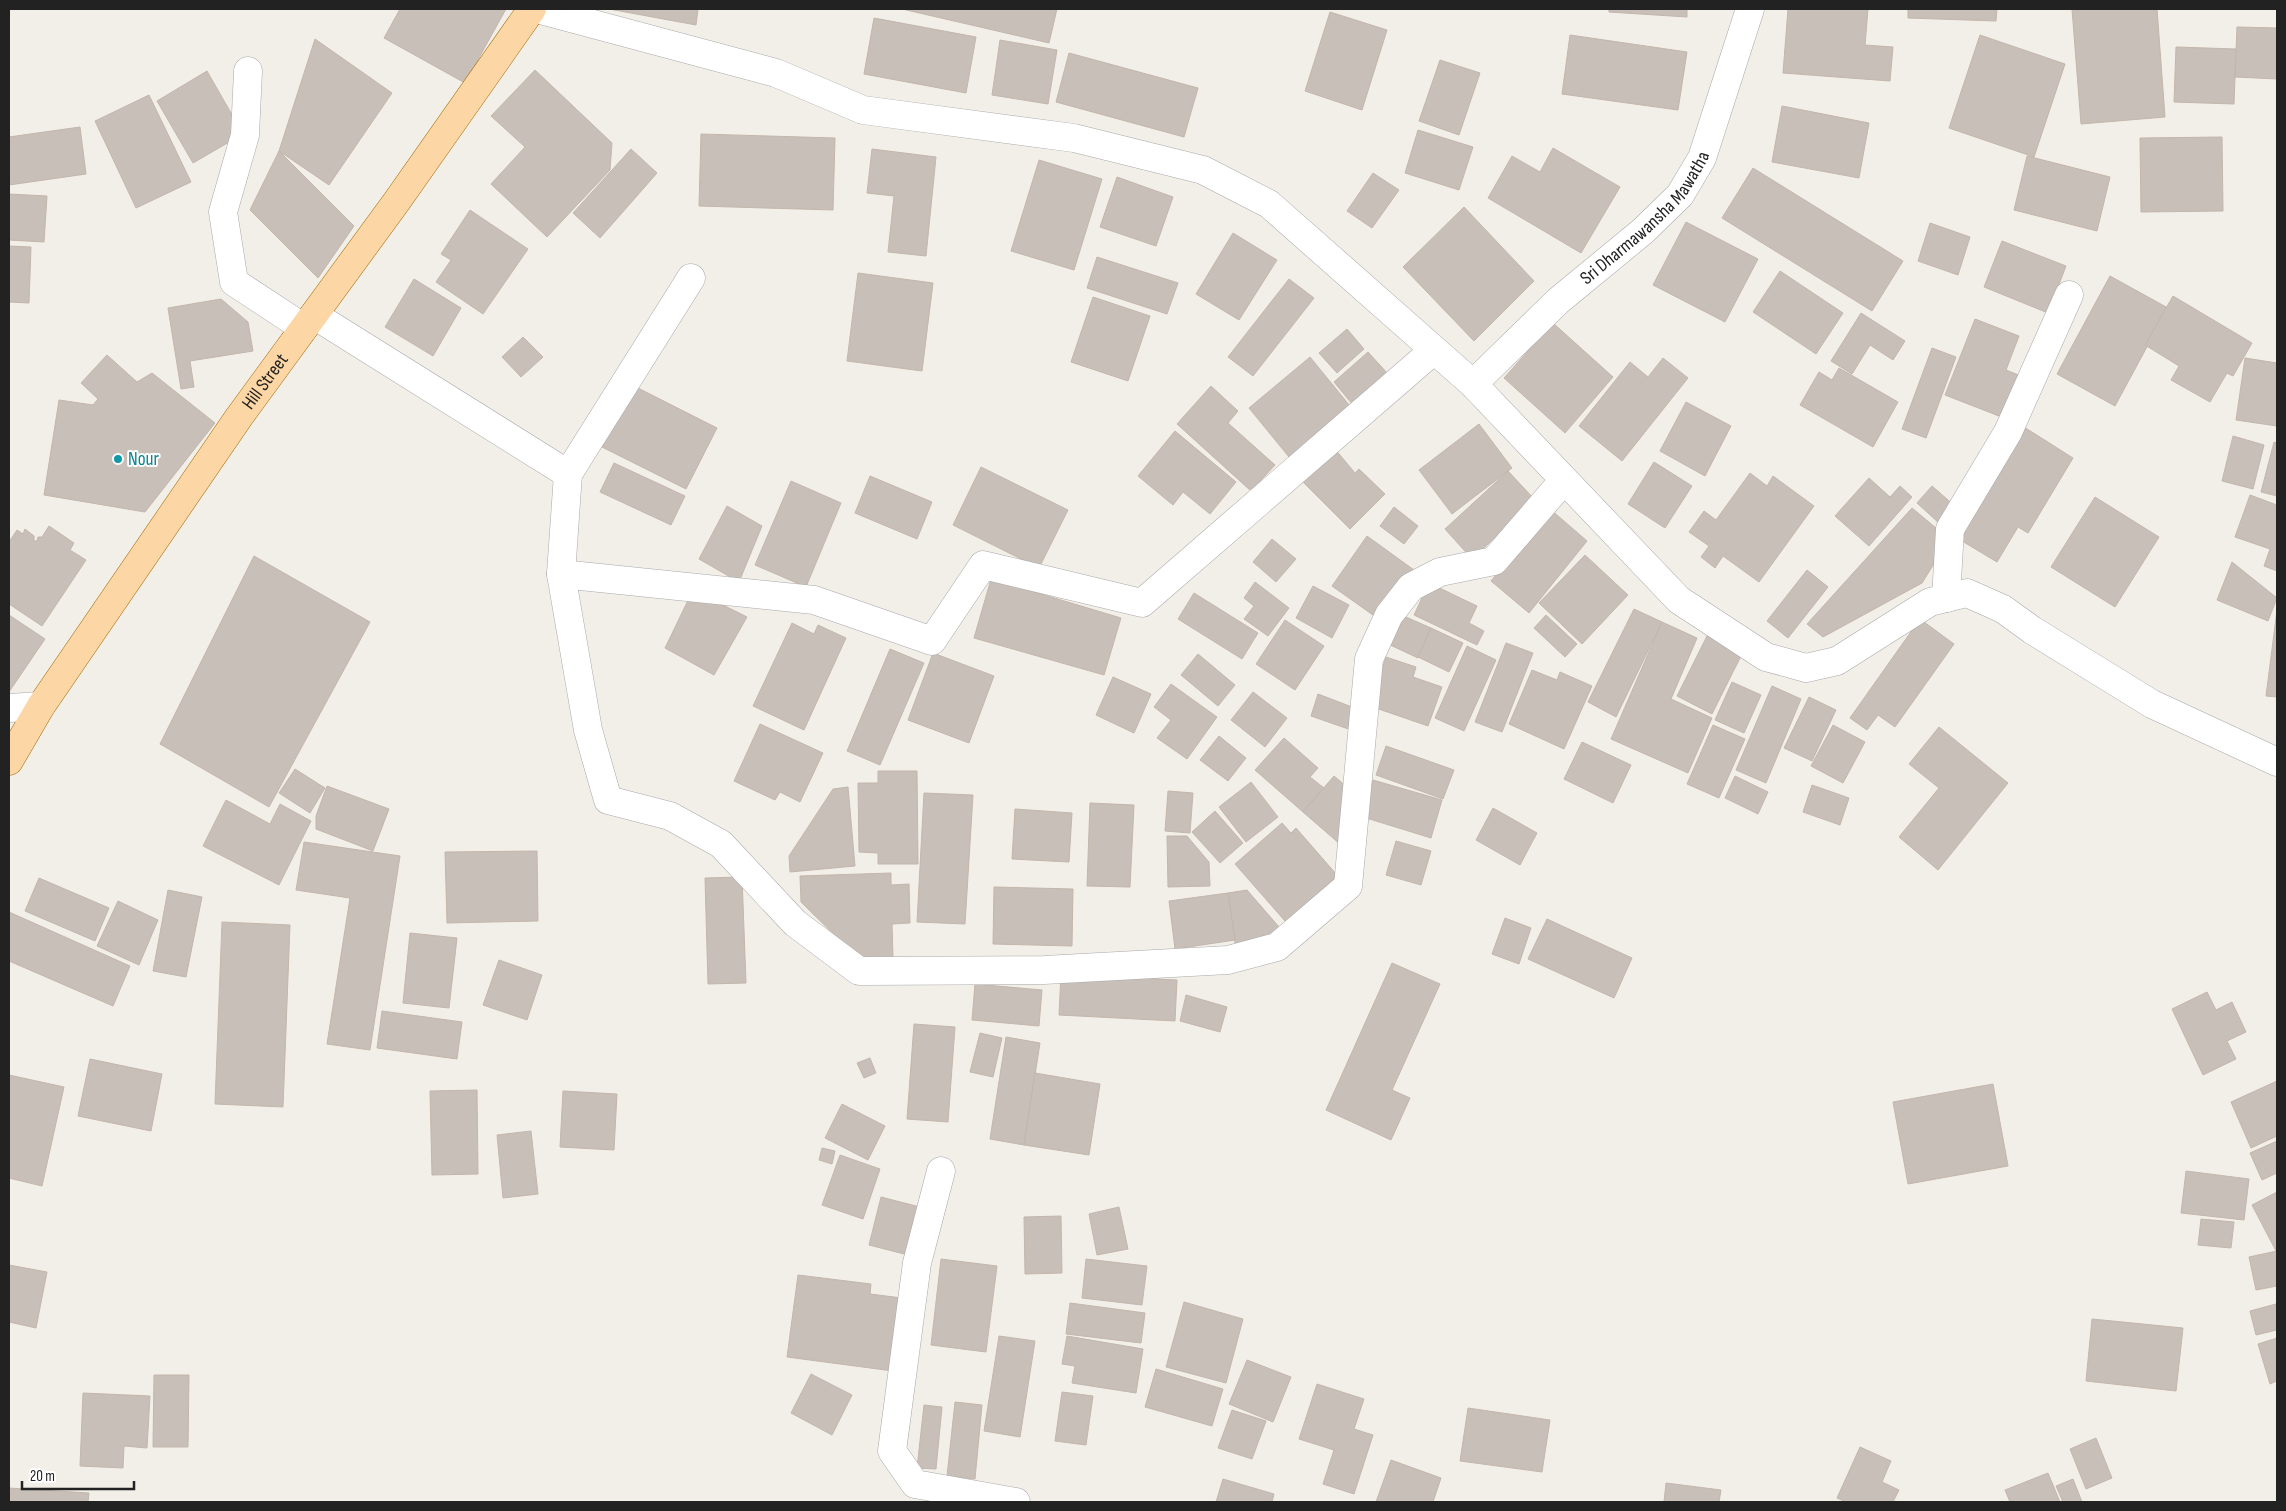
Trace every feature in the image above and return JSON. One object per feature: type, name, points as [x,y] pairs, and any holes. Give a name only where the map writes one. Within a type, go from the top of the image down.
[{"type":"main road","name":"Hill Street","points":[[9,761],[42,706],[240,417],[397,201],[532,9]]},
{"type":"street","points":[[537,9],[776,73],[863,110],[1074,138],[1203,170],[1269,204],[1473,384],[1563,481],[1679,600],[1766,657],[1806,668],[1837,661],[1930,602],[1967,593],[2003,609],[2032,630],[2152,704],[2277,762]]},
{"type":"street","name":"Sri Dharmawansha Mawatha","points":[[1473,384],[1558,300],[1643,231],[1680,195],[1702,158],[1750,9]]},
{"type":"street","points":[[248,71],[245,135],[223,212],[234,282],[309,322],[568,474]]},
{"type":"street","points":[[691,278],[568,474],[561,574],[588,730],[608,800],[670,816],[721,844],[795,923],[859,971],[1044,970],[1228,960],[1277,947],[1348,886],[1369,659],[1390,615],[1411,586],[1440,572],[1494,561],[1563,481]]},
{"type":"street","points":[[1946,598],[1950,529],[2008,432],[2068,295]]},
{"type":"street","points":[[561,574],[814,600],[932,641],[983,565],[1142,603],[1434,350]]},
{"type":"street","points":[[9,708],[42,706]]},
{"type":"street","points":[[941,1171],[917,1264],[892,1451],[915,1484],[1016,1502]]},
{"type":"building","points":[[400,9],[506,9],[465,83],[384,38]]},
{"type":"building","points":[[609,9],[698,9],[696,25]]},
{"type":"building","points":[[902,9],[1057,9],[1049,43]]},
{"type":"building","points":[[1609,9],[1687,9],[1687,17],[1609,12]]},
{"type":"building","points":[[1788,9],[1868,9],[1865,45],[1893,47],[1890,81],[1783,73]]},
{"type":"building","points":[[1908,9],[1997,9],[1996,21],[1908,18]]},
{"type":"building","points":[[2072,9],[2157,9],[2165,117],[2081,124]]},
{"type":"building","points":[[1330,12],[1387,30],[1362,110],[1305,91]]},
{"type":"building","points":[[874,18],[976,37],[966,93],[864,74]]},
{"type":"building","points":[[2237,27],[2277,28],[2277,79],[2235,77]]},
{"type":"building","points":[[1570,35],[1687,52],[1678,110],[1562,94]]},
{"type":"building","points":[[1980,35],[2065,64],[2034,157],[1949,128]]},
{"type":"building","points":[[315,39],[392,93],[329,185],[279,151]]},
{"type":"building","points":[[1000,40],[1057,50],[1048,104],[992,95]]},
{"type":"building","points":[[2176,47],[2236,49],[2234,104],[2174,102]]},
{"type":"building","points":[[1069,53],[1198,88],[1184,137],[1056,102]]},
{"type":"building","points":[[1440,60],[1480,73],[1459,135],[1419,121]]},
{"type":"building","points":[[535,70],[612,143],[610,170],[547,237],[491,184],[525,147],[491,116]]},
{"type":"building","points":[[207,71],[243,134],[193,163],[157,101]]},
{"type":"building","points":[[149,95],[191,182],[136,208],[95,121]]},
{"type":"building","points":[[1782,106],[1869,123],[1859,178],[1772,162]]},
{"type":"building","points":[[80,127],[86,174],[9,185],[9,137]]},
{"type":"building","points":[[1418,130],[1473,147],[1459,190],[1405,173]]},
{"type":"building","points":[[701,134],[835,138],[833,210],[699,206]]},
{"type":"building","points":[[2222,137],[2223,211],[2141,212],[2140,138]]},
{"type":"building","points":[[1553,148],[1620,187],[1581,253],[1488,198],[1512,156],[1540,172]]},
{"type":"building","points":[[631,149],[657,173],[600,238],[573,213]]},
{"type":"building","points":[[872,149],[936,157],[926,256],[888,252],[894,196],[867,193]]},
{"type":"building","points":[[279,151],[354,226],[318,278],[250,210]]},
{"type":"building","points":[[2027,156],[2110,177],[2097,231],[2014,210]]},
{"type":"building","points":[[1039,160],[1102,179],[1074,270],[1011,251]]},
{"type":"building","points":[[1753,168],[1903,261],[1872,311],[1722,218]]},
{"type":"building","points":[[1373,173],[1399,190],[1372,228],[1347,211]]},
{"type":"building","points":[[1117,177],[1173,197],[1156,246],[1100,227]]},
{"type":"building","points":[[9,194],[47,196],[44,242],[9,240]]},
{"type":"building","points":[[1464,207],[1534,281],[1474,341],[1403,267]]},
{"type":"building","points":[[470,210],[528,249],[483,314],[436,282],[451,260],[441,254]]},
{"type":"building","points":[[1686,222],[1758,259],[1725,322],[1653,285]]},
{"type":"building","points":[[1930,223],[1970,237],[1958,275],[1918,261]]},
{"type":"building","points":[[1233,233],[1277,260],[1239,320],[1196,294]]},
{"type":"building","points":[[2002,241],[2066,266],[2048,313],[1984,287]]},
{"type":"building","points":[[9,246],[31,247],[29,303],[9,302]]},
{"type":"building","points":[[1097,257],[1178,283],[1167,314],[1087,288]]},
{"type":"building","points":[[1780,271],[1843,313],[1816,354],[1753,312]]},
{"type":"building","points":[[858,273],[933,283],[922,371],[847,361]]},
{"type":"building","points":[[2110,276],[2168,308],[2115,406],[2057,374]]},
{"type":"building","points":[[414,279],[461,308],[433,356],[385,327]]},
{"type":"building","points":[[1289,279],[1314,298],[1253,376],[1228,357]]},
{"type":"building","points":[[2173,296],[2252,343],[2233,376],[2227,373],[2210,402],[2171,380],[2179,366],[2145,345]]},
{"type":"building","points":[[1093,297],[1150,316],[1128,381],[1071,362]]},
{"type":"building","points":[[221,299],[248,322],[253,351],[190,361],[194,387],[181,389],[168,308]]},
{"type":"building","points":[[1861,313],[1905,341],[1893,360],[1870,345],[1852,374],[1831,361]]},
{"type":"building","points":[[1975,319],[2019,336],[2006,370],[2021,376],[2004,418],[1945,395]]},
{"type":"building","points":[[1553,323],[1613,377],[1565,433],[1504,378]]},
{"type":"building","points":[[1347,329],[1364,349],[1337,373],[1319,353]]},
{"type":"building","points":[[523,337],[543,357],[521,377],[502,357]]},
{"type":"building","points":[[1932,348],[1956,357],[1926,438],[1902,429]]},
{"type":"building","points":[[1368,352],[1388,374],[1353,405],[1334,382]]},
{"type":"building","name":"Nour","points":[[107,355],[137,382],[152,373],[215,423],[145,512],[44,495],[59,400],[93,405],[98,399],[81,383]]},
{"type":"building","points":[[1310,357],[1350,406],[1289,457],[1249,408]]},
{"type":"building","points":[[1663,358],[1688,378],[1622,461],[1579,426],[1630,362],[1648,377]]},
{"type":"building","points":[[2245,358],[2277,363],[2277,426],[2236,420]]},
{"type":"building","points":[[1839,368],[1898,402],[1873,447],[1800,405],[1819,372],[1832,380]]},
{"type":"building","points":[[632,385],[717,428],[686,489],[602,447]]},
{"type":"building","points":[[1211,386],[1238,411],[1228,423],[1275,465],[1251,491],[1177,424]]},
{"type":"building","points":[[1686,402],[1731,426],[1705,476],[1660,451]]},
{"type":"building","points":[[1479,424],[1512,468],[1452,514],[1419,470]]},
{"type":"building","points":[[2024,427],[2073,458],[2028,533],[2018,527],[1997,562],[1957,538]]},
{"type":"building","points":[[1175,431],[1236,482],[1210,514],[1183,492],[1173,505],[1138,476]]},
{"type":"building","points":[[2233,436],[2264,445],[2253,489],[2222,481]]},
{"type":"building","points":[[2274,442],[2277,443],[2277,496],[2261,492]]},
{"type":"building","points":[[1334,448],[1355,473],[1359,469],[1385,494],[1350,529],[1302,481]]},
{"type":"building","points":[[1654,462],[1692,486],[1665,528],[1628,504]]},
{"type":"building","points":[[614,463],[685,496],[671,525],[600,492]]},
{"type":"building","points":[[981,467],[1068,510],[1039,568],[953,525]]},
{"type":"building","points":[[1508,471],[1535,500],[1472,559],[1445,529]]},
{"type":"building","points":[[1750,473],[1767,486],[1773,476],[1814,506],[1759,582],[1723,556],[1715,568],[1701,557],[1709,546],[1689,532],[1704,511],[1716,520]]},
{"type":"building","points":[[870,476],[932,502],[917,539],[855,513]]},
{"type":"building","points":[[1869,478],[1890,497],[1900,486],[1912,497],[1869,546],[1835,516]]},
{"type":"building","points":[[791,481],[841,503],[806,587],[755,565]]},
{"type":"building","points":[[1932,486],[1956,507],[1940,524],[1917,503]]},
{"type":"building","points":[[2250,495],[2277,505],[2277,571],[2264,566],[2270,549],[2235,537]]},
{"type":"building","points":[[2095,497],[2159,537],[2115,607],[2051,567]]},
{"type":"building","points":[[727,506],[762,526],[739,582],[699,559]]},
{"type":"building","points":[[1394,507],[1418,526],[1404,544],[1380,526]]},
{"type":"building","points":[[1912,508],[1942,533],[1940,554],[1922,583],[1823,637],[1807,624]]},
{"type":"building","points":[[1550,509],[1587,541],[1529,613],[1491,581]]},
{"type":"building","points":[[49,526],[74,543],[70,550],[86,560],[42,626],[9,604],[9,542],[17,530],[23,534],[25,529],[34,536],[34,541],[37,541],[38,537],[42,537]]},
{"type":"building","points":[[1367,536],[1414,570],[1380,620],[1332,586]]},
{"type":"building","points":[[1272,539],[1296,559],[1276,582],[1253,562]]},
{"type":"building","points":[[1585,555],[1628,595],[1582,644],[1539,603]]},
{"type":"building","points":[[254,556],[370,622],[269,807],[160,744]]},
{"type":"building","points":[[2232,562],[2277,598],[2268,621],[2217,600]]},
{"type":"building","points":[[1807,570],[1828,587],[1788,638],[1767,621]]},
{"type":"building","points":[[991,579],[1121,618],[1104,675],[974,638]]},
{"type":"building","points":[[1255,582],[1289,608],[1268,636],[1244,619],[1254,606],[1244,598]]},
{"type":"building","points":[[1429,583],[1477,606],[1469,623],[1484,631],[1477,645],[1414,615]]},
{"type":"building","points":[[1313,586],[1349,605],[1332,638],[1296,618]]},
{"type":"building","points":[[693,590],[747,617],[714,675],[665,648]]},
{"type":"building","points":[[1194,593],[1258,633],[1242,659],[1178,619]]},
{"type":"building","points":[[1634,609],[1662,622],[1616,717],[1588,702]]},
{"type":"building","points":[[2277,610],[2277,697],[2266,696]]},
{"type":"building","points":[[1399,614],[1431,628],[1418,658],[1386,643]]},
{"type":"building","points":[[9,615],[45,639],[9,692]]},
{"type":"building","points":[[1546,615],[1577,644],[1565,657],[1534,628]]},
{"type":"building","points":[[1920,619],[1954,644],[1895,727],[1878,715],[1867,730],[1850,718]]},
{"type":"building","points":[[1285,620],[1324,646],[1295,690],[1256,664]]},
{"type":"building","points":[[1662,622],[1697,638],[1671,699],[1712,718],[1688,773],[1611,739]]},
{"type":"building","points":[[792,623],[814,634],[818,625],[846,638],[804,730],[753,706]]},
{"type":"building","points":[[1431,628],[1463,643],[1449,672],[1418,657]]},
{"type":"building","points":[[1707,636],[1742,654],[1712,714],[1677,696]]},
{"type":"building","points":[[1506,643],[1533,653],[1502,732],[1475,722]]},
{"type":"building","points":[[1467,646],[1496,660],[1464,731],[1435,718]]},
{"type":"building","points":[[890,649],[924,663],[880,765],[847,751]]},
{"type":"building","points":[[933,653],[994,676],[969,743],[908,720]]},
{"type":"building","points":[[1198,654],[1235,685],[1218,706],[1181,675]]},
{"type":"building","points":[[1386,657],[1416,667],[1413,677],[1442,687],[1428,726],[1370,706]]},
{"type":"building","points":[[1532,670],[1557,680],[1560,672],[1592,686],[1564,749],[1509,724]]},
{"type":"building","points":[[1113,677],[1151,694],[1134,733],[1096,715]]},
{"type":"building","points":[[1732,682],[1761,695],[1744,733],[1715,720]]},
{"type":"building","points":[[1171,684],[1217,717],[1187,759],[1157,738],[1171,720],[1154,707]]},
{"type":"building","points":[[1772,686],[1801,699],[1766,783],[1736,770]]},
{"type":"building","points":[[1253,692],[1287,718],[1265,747],[1231,720]]},
{"type":"building","points":[[1318,694],[1352,707],[1357,732],[1311,716]]},
{"type":"building","points":[[1809,697],[1836,710],[1812,761],[1784,748]]},
{"type":"building","points":[[760,724],[823,753],[800,802],[780,792],[775,800],[734,781]]},
{"type":"building","points":[[1713,725],[1745,739],[1719,798],[1687,784]]},
{"type":"building","points":[[1833,725],[1865,742],[1843,783],[1811,766]]},
{"type":"building","points":[[1939,727],[2008,783],[1938,870],[1899,837],[1939,788],[1909,764]]},
{"type":"building","points":[[1219,736],[1246,758],[1228,781],[1200,760]]},
{"type":"building","points":[[1284,738],[1318,768],[1310,777],[1324,788],[1303,812],[1255,770]]},
{"type":"building","points":[[1582,742],[1631,765],[1613,803],[1564,779]]},
{"type":"building","points":[[1386,746],[1454,770],[1443,799],[1376,775]]},
{"type":"building","points":[[295,769],[325,788],[310,813],[279,793]]},
{"type":"building","points":[[878,771],[917,771],[918,864],[878,864],[878,853],[859,852],[858,783],[878,783]]},
{"type":"building","points":[[1334,776],[1353,792],[1341,845],[1303,812]]},
{"type":"building","points":[[1735,776],[1768,792],[1758,814],[1725,798]]},
{"type":"building","points":[[1373,780],[1442,800],[1431,838],[1363,817]]},
{"type":"building","points":[[1251,782],[1278,817],[1246,842],[1219,807]]},
{"type":"building","points":[[1812,785],[1849,798],[1840,825],[1803,812]]},
{"type":"building","points":[[327,786],[389,809],[373,851],[316,829],[316,816]]},
{"type":"building","points":[[848,787],[855,866],[790,872],[789,856],[833,789]]},
{"type":"building","points":[[1168,791],[1193,793],[1190,833],[1165,831]]},
{"type":"building","points":[[924,793],[973,795],[965,924],[917,922]]},
{"type":"building","points":[[226,800],[270,824],[280,804],[311,821],[279,885],[203,846]]},
{"type":"building","points":[[1090,803],[1134,805],[1130,887],[1087,886]]},
{"type":"building","points":[[1493,808],[1537,833],[1520,865],[1476,840]]},
{"type":"building","points":[[1015,809],[1072,813],[1069,862],[1012,859]]},
{"type":"building","points":[[1215,811],[1243,843],[1220,863],[1192,832]]},
{"type":"building","points":[[1282,823],[1291,833],[1296,828],[1337,875],[1337,890],[1292,929],[1235,864]]},
{"type":"building","points":[[1167,836],[1187,836],[1209,862],[1210,886],[1168,887]]},
{"type":"building","points":[[1396,841],[1431,851],[1421,885],[1386,875]]},
{"type":"building","points":[[304,842],[400,856],[370,1050],[327,1044],[350,898],[296,890]]},
{"type":"building","points":[[537,851],[538,921],[447,923],[445,852]]},
{"type":"building","points":[[891,873],[891,885],[909,884],[910,923],[892,924],[893,958],[859,959],[801,902],[800,876]]},
{"type":"building","points":[[742,877],[746,983],[708,984],[705,878]]},
{"type":"building","points":[[39,878],[109,908],[95,941],[25,911]]},
{"type":"building","points":[[994,887],[1073,889],[1072,946],[993,944]]},
{"type":"building","points":[[168,890],[202,897],[186,977],[153,971]]},
{"type":"building","points":[[1247,890],[1286,935],[1236,950],[1228,893]]},
{"type":"building","points":[[1228,893],[1235,940],[1175,949],[1169,901]]},
{"type":"building","points":[[118,901],[158,920],[139,965],[97,946]]},
{"type":"building","points":[[9,912],[130,966],[113,1006],[9,961]]},
{"type":"building","points":[[1505,918],[1531,928],[1519,964],[1492,954]]},
{"type":"building","points":[[1547,919],[1632,958],[1614,998],[1528,959]]},
{"type":"building","points":[[222,922],[290,925],[283,1107],[215,1104]]},
{"type":"building","points":[[410,933],[457,938],[449,1008],[403,1003]]},
{"type":"building","points":[[499,960],[542,975],[527,1020],[483,1005]]},
{"type":"building","points":[[1392,963],[1440,984],[1392,1090],[1410,1098],[1391,1140],[1326,1110]]},
{"type":"building","points":[[1061,974],[1177,980],[1175,1021],[1059,1015]]},
{"type":"building","points":[[975,984],[1042,990],[1039,1026],[972,1020]]},
{"type":"building","points":[[2207,992],[2216,1010],[2232,1002],[2246,1032],[2227,1041],[2236,1059],[2203,1075],[2172,1009]]},
{"type":"building","points":[[1186,995],[1227,1007],[1220,1032],[1180,1021]]},
{"type":"building","points":[[382,1011],[462,1022],[457,1059],[377,1048]]},
{"type":"building","points":[[914,1024],[955,1027],[948,1122],[907,1119]]},
{"type":"building","points":[[980,1033],[1002,1038],[993,1077],[970,1072]]},
{"type":"building","points":[[1006,1037],[1040,1043],[1024,1145],[990,1139]]},
{"type":"building","points":[[870,1058],[876,1073],[864,1078],[857,1063]]},
{"type":"building","points":[[90,1059],[162,1074],[151,1131],[78,1116]]},
{"type":"building","points":[[1035,1073],[1100,1084],[1089,1155],[1024,1145]]},
{"type":"building","points":[[9,1075],[64,1087],[42,1186],[9,1178]]},
{"type":"building","points":[[2277,1081],[2277,1136],[2251,1148],[2231,1102]]},
{"type":"building","points":[[1993,1084],[2008,1166],[1908,1184],[1893,1102]]},
{"type":"building","points":[[477,1090],[478,1174],[432,1175],[430,1091]]},
{"type":"building","points":[[563,1091],[617,1094],[614,1150],[560,1147]]},
{"type":"building","points":[[842,1104],[885,1126],[868,1160],[825,1138]]},
{"type":"building","points":[[531,1131],[538,1194],[503,1198],[497,1135]]},
{"type":"building","points":[[2277,1141],[2277,1173],[2262,1180],[2250,1153]]},
{"type":"building","points":[[822,1148],[835,1151],[832,1164],[819,1160]]},
{"type":"building","points":[[840,1155],[880,1169],[863,1219],[822,1205]]},
{"type":"building","points":[[2186,1171],[2249,1179],[2244,1220],[2181,1213]]},
{"type":"building","points":[[2277,1192],[2277,1251],[2276,1251],[2252,1205]]},
{"type":"building","points":[[881,1197],[924,1208],[912,1256],[869,1245]]},
{"type":"building","points":[[1119,1207],[1128,1249],[1097,1255],[1089,1214]]},
{"type":"building","points":[[1061,1216],[1062,1273],[1025,1274],[1024,1217]]},
{"type":"building","points":[[2201,1219],[2234,1222],[2231,1248],[2198,1245]]},
{"type":"building","points":[[2277,1251],[2277,1286],[2256,1290],[2249,1257]]},
{"type":"building","points":[[941,1259],[997,1266],[986,1352],[931,1345]]},
{"type":"building","points":[[1086,1259],[1147,1266],[1142,1305],[1082,1298]]},
{"type":"building","points":[[9,1265],[47,1272],[36,1328],[9,1322]]},
{"type":"building","points":[[798,1275],[871,1284],[870,1294],[902,1298],[893,1371],[787,1357]]},
{"type":"building","points":[[1184,1302],[1243,1319],[1226,1383],[1166,1367]]},
{"type":"building","points":[[1070,1303],[1145,1313],[1141,1343],[1066,1334]]},
{"type":"building","points":[[2276,1304],[2277,1330],[2256,1335],[2250,1311]]},
{"type":"building","points":[[2092,1319],[2183,1328],[2176,1391],[2086,1381]]},
{"type":"building","points":[[999,1336],[1035,1341],[1020,1437],[984,1431]]},
{"type":"building","points":[[1067,1336],[1143,1349],[1136,1393],[1072,1383],[1075,1366],[1062,1364]]},
{"type":"building","points":[[2277,1338],[2277,1381],[2270,1384],[2258,1344]]},
{"type":"building","points":[[1247,1360],[1291,1377],[1273,1422],[1229,1404]]},
{"type":"building","points":[[1156,1369],[1223,1389],[1212,1426],[1145,1407]]},
{"type":"building","points":[[811,1374],[852,1395],[832,1435],[791,1413]]},
{"type":"building","points":[[154,1375],[189,1375],[188,1447],[153,1447]]},
{"type":"building","points":[[1317,1384],[1364,1399],[1354,1429],[1373,1435],[1354,1494],[1323,1484],[1334,1450],[1299,1439]]},
{"type":"building","points":[[1062,1392],[1093,1396],[1086,1445],[1055,1441]]},
{"type":"building","points":[[83,1393],[150,1396],[147,1448],[124,1446],[123,1468],[80,1466]]},
{"type":"building","points":[[955,1402],[982,1405],[975,1479],[947,1476]]},
{"type":"building","points":[[924,1405],[942,1407],[936,1469],[917,1468]]},
{"type":"building","points":[[1468,1408],[1550,1420],[1542,1472],[1460,1461]]},
{"type":"building","points":[[1232,1410],[1266,1421],[1252,1459],[1218,1448]]},
{"type":"building","points":[[2096,1438],[2112,1478],[2086,1489],[2070,1449]]},
{"type":"building","points":[[1860,1447],[1891,1461],[1882,1482],[1899,1490],[1893,1502],[1846,1502],[1837,1498]]},
{"type":"building","points":[[1391,1460],[1441,1478],[1433,1502],[1376,1502]]},
{"type":"building","points":[[2048,1473],[2060,1502],[2010,1502],[2005,1490]]},
{"type":"building","points":[[1223,1479],[1274,1494],[1272,1502],[1216,1502]]},
{"type":"building","points":[[2073,1479],[2082,1502],[2063,1502],[2056,1486]]},
{"type":"building","points":[[1666,1483],[1721,1490],[1719,1502],[1664,1502]]},
{"type":"building","points":[[9,1488],[89,1493],[88,1502],[9,1502]]},
{"type":"place","name":"Nour","points":[[118,459]]}]
